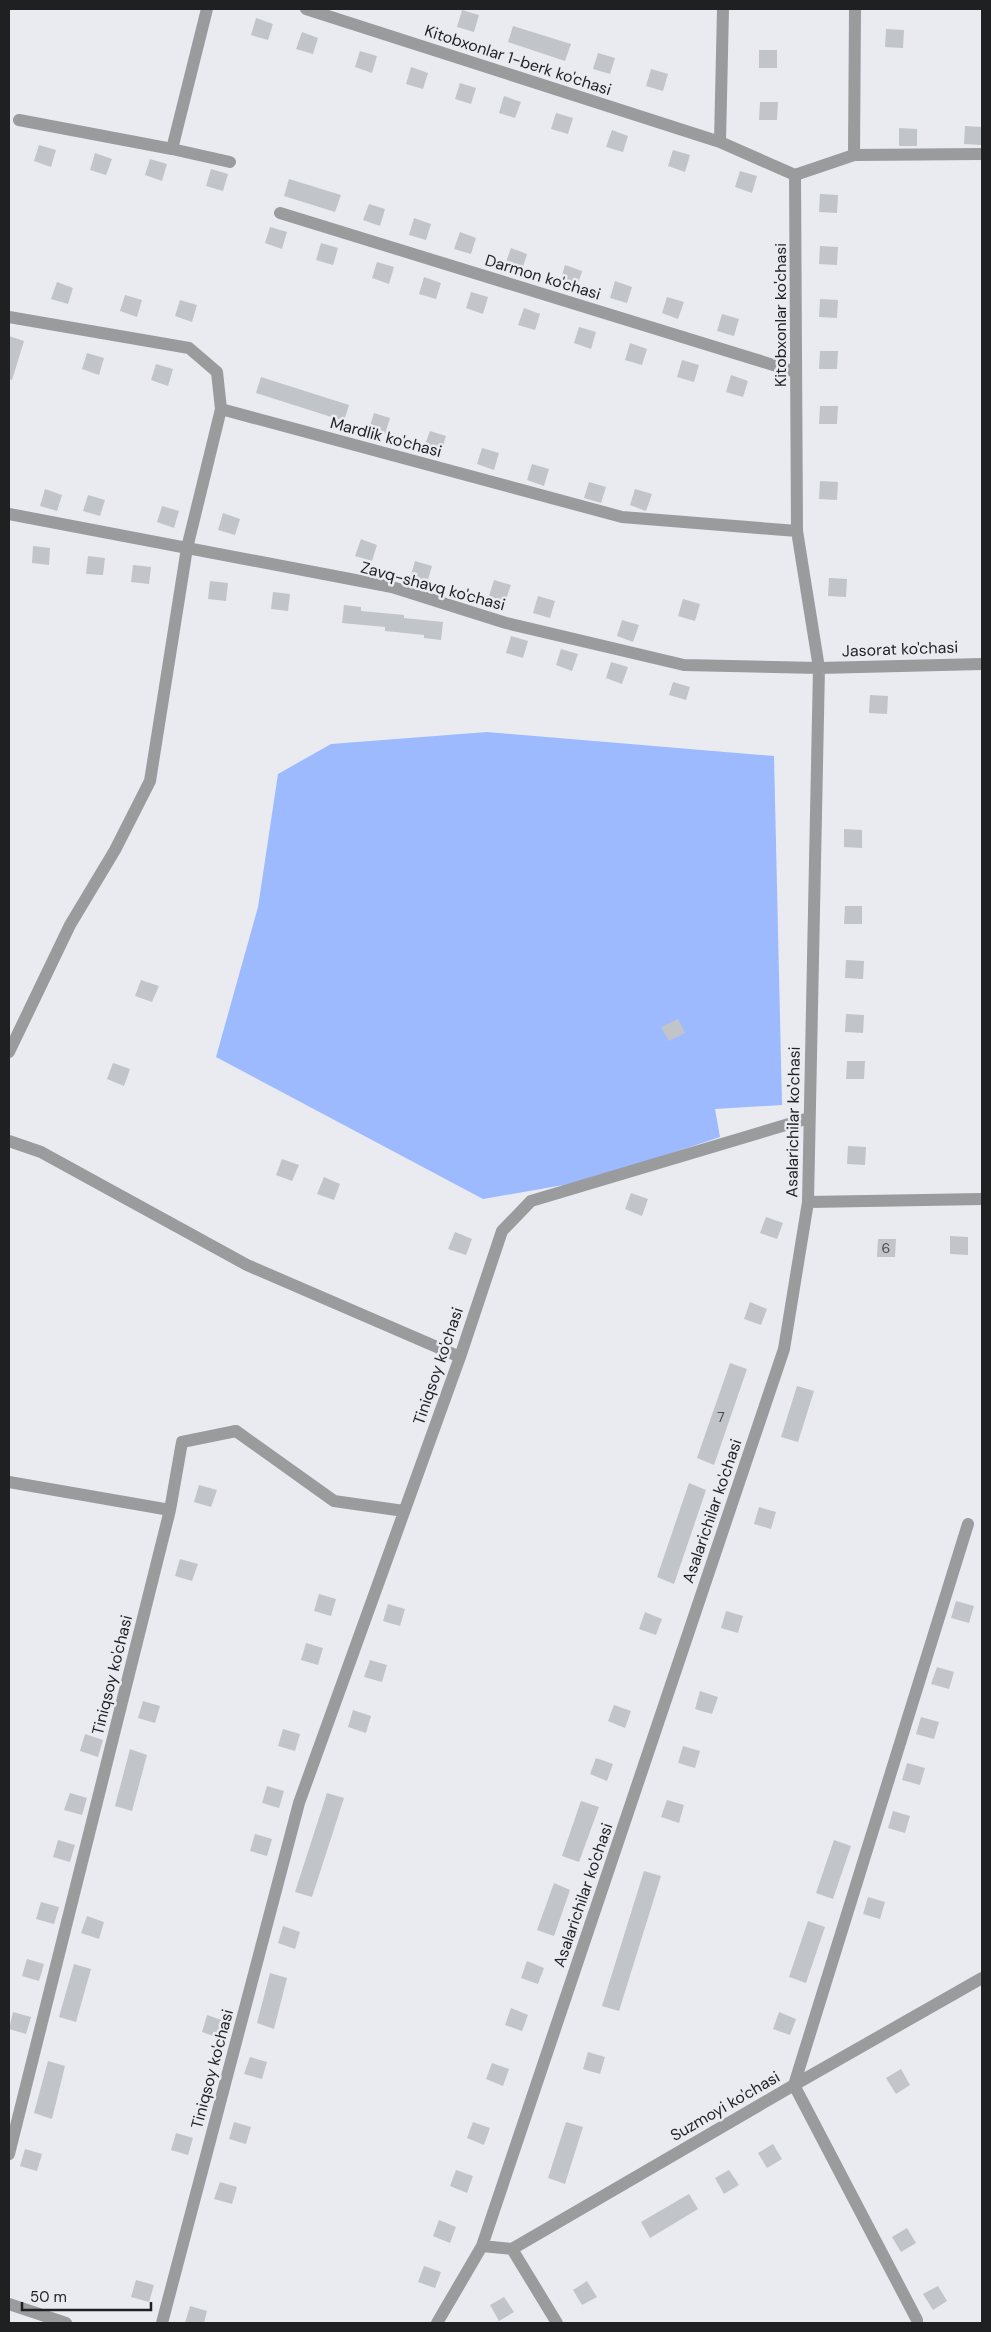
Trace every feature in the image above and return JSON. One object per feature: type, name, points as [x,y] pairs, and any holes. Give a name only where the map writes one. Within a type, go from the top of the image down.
[{"type":"street","points":[[172,149],[207,9]]},
{"type":"street","name":"Kitobxonlar 1-berk ko'chasi","points":[[306,9],[720,142]]},
{"type":"street","points":[[723,9],[720,142],[795,175],[854,155],[982,154]]},
{"type":"street","points":[[854,155],[855,9]]},
{"type":"street","points":[[19,120],[230,162]]},
{"type":"street","name":"Kitobxonlar ko'chasi","points":[[795,175],[797,531],[819,668]]},
{"type":"street","name":"Darmon ko'chasi","points":[[280,213],[796,372]]},
{"type":"street","points":[[9,317],[189,348],[217,372],[221,410],[187,548],[150,781],[115,850],[70,925],[9,1052]]},
{"type":"street","name":"Mardlik ko'chasi","points":[[221,410],[622,517],[797,531]]},
{"type":"street","name":"Zavq-shavq ko'chasi","points":[[9,514],[392,588],[506,623],[684,665],[819,668]]},
{"type":"street","name":"Jasorat ko'chasi","points":[[819,668],[982,664]]},
{"type":"street","name":"Asalarichilar ko'chasi","points":[[437,2323],[482,2246],[784,1349],[808,1202],[819,668]]},
{"type":"street","name":"Tiniqsoy ko'chasi","points":[[162,2323],[299,1804],[460,1357],[502,1231],[530,1201],[809,1118]]},
{"type":"street","points":[[9,1141],[40,1152],[247,1265],[460,1357]]},
{"type":"street","points":[[808,1202],[982,1199]]},
{"type":"street","name":"Tiniqsoy ko'chasi","points":[[9,2154],[170,1510],[182,1442],[236,1431],[334,1501],[404,1511]]},
{"type":"street","points":[[9,1482],[170,1510]]},
{"type":"street","points":[[917,2323],[794,2085],[968,1524]]},
{"type":"street","name":"Suzmoyi ko'chasi","points":[[512,2249],[982,1978]]},
{"type":"street","points":[[482,2246],[512,2249],[556,2323]]},
{"type":"street","points":[[9,2304],[66,2323]]},
{"type":"shaded area","points":[[487,732],[774,756],[782,1105],[715,1109],[720,1137],[592,1180],[483,1199],[216,1057],[258,907],[278,774],[331,744]]},
{"type":"building","points":[[462,10],[479,15],[474,32],[457,27]]},
{"type":"building","points":[[256,18],[273,24],[268,40],[251,35]]},
{"type":"building","points":[[513,26],[571,44],[565,61],[508,42]]},
{"type":"building","points":[[886,29],[904,30],[903,48],[885,47]]},
{"type":"building","points":[[302,32],[318,38],[313,54],[296,49]]},
{"type":"building","points":[[759,50],[777,50],[777,68],[759,68]]},
{"type":"building","points":[[360,51],[377,56],[372,73],[355,67]]},
{"type":"building","points":[[598,53],[615,58],[610,74],[593,69]]},
{"type":"building","points":[[411,67],[428,73],[423,89],[406,84]]},
{"type":"building","points":[[651,69],[668,74],[663,91],[646,86]]},
{"type":"building","points":[[460,83],[476,88],[471,104],[455,99]]},
{"type":"building","points":[[504,96],[521,102],[515,118],[499,113]]},
{"type":"building","points":[[760,102],[778,102],[777,120],[759,120]]},
{"type":"building","points":[[556,113],[573,118],[568,134],[551,129]]},
{"type":"building","points":[[965,126],[982,127],[982,145],[964,144]]},
{"type":"building","points":[[899,128],[917,129],[917,146],[899,146]]},
{"type":"building","points":[[612,130],[628,136],[623,152],[606,147]]},
{"type":"building","points":[[39,145],[56,150],[51,167],[34,161]]},
{"type":"building","points":[[673,150],[690,155],[685,172],[668,166]]},
{"type":"building","points":[[95,153],[112,159],[106,175],[90,170]]},
{"type":"building","points":[[150,159],[167,164],[162,181],[145,175]]},
{"type":"building","points":[[211,169],[228,174],[223,191],[206,186]]},
{"type":"building","points":[[740,171],[757,176],[752,193],[735,187]]},
{"type":"building","points":[[289,179],[341,195],[335,212],[284,196]]},
{"type":"building","points":[[820,194],[838,195],[837,213],[819,212]]},
{"type":"building","points":[[369,204],[385,209],[380,226],[363,220]]},
{"type":"building","points":[[414,218],[431,224],[426,240],[409,235]]},
{"type":"building","points":[[270,227],[287,232],[282,249],[265,243]]},
{"type":"building","points":[[460,232],[476,238],[471,254],[454,249]]},
{"type":"building","points":[[321,243],[338,248],[333,265],[316,260]]},
{"type":"building","points":[[820,246],[838,247],[837,265],[819,264]]},
{"type":"building","points":[[511,248],[527,254],[522,270],[505,265]]},
{"type":"building","points":[[377,262],[394,267],[389,284],[372,278]]},
{"type":"building","points":[[565,265],[582,271],[577,287],[560,282]]},
{"type":"building","points":[[424,277],[441,283],[436,299],[419,294]]},
{"type":"building","points":[[615,281],[632,287],[627,303],[610,298]]},
{"type":"building","points":[[57,282],[73,288],[68,304],[51,299]]},
{"type":"building","points":[[471,292],[488,297],[483,314],[466,308]]},
{"type":"building","points":[[125,295],[142,300],[137,317],[120,311]]},
{"type":"building","points":[[667,297],[684,302],[678,319],[662,313]]},
{"type":"building","points":[[820,299],[838,300],[837,318],[819,317]]},
{"type":"building","points":[[180,300],[197,305],[192,322],[175,316]]},
{"type":"building","points":[[524,308],[540,314],[535,330],[518,325]]},
{"type":"building","points":[[722,314],[739,319],[734,336],[717,331]]},
{"type":"building","points":[[579,327],[596,332],[591,349],[574,343]]},
{"type":"building","points":[[9,336],[24,341],[12,380],[9,379]]},
{"type":"building","points":[[630,343],[647,349],[642,365],[625,360]]},
{"type":"building","points":[[820,351],[838,351],[837,369],[819,369]]},
{"type":"building","points":[[87,353],[104,358],[99,375],[82,369]]},
{"type":"building","points":[[682,360],[699,365],[694,382],[677,377]]},
{"type":"building","points":[[156,364],[173,369],[168,386],[151,380]]},
{"type":"building","points":[[731,375],[748,381],[743,397],[726,392]]},
{"type":"building","points":[[261,377],[349,405],[344,421],[256,393]]},
{"type":"building","points":[[820,406],[838,406],[837,424],[819,424]]},
{"type":"building","points":[[374,413],[390,418],[385,434],[369,429]]},
{"type":"building","points":[[430,431],[446,436],[441,453],[424,447]]},
{"type":"building","points":[[482,448],[499,453],[494,470],[477,464]]},
{"type":"building","points":[[532,464],[549,469],[544,486],[527,480]]},
{"type":"building","points":[[820,481],[838,482],[837,500],[819,499]]},
{"type":"building","points":[[589,482],[606,487],[601,503],[584,498]]},
{"type":"building","points":[[45,489],[62,495],[57,511],[40,506]]},
{"type":"building","points":[[635,489],[652,494],[646,511],[630,505]]},
{"type":"building","points":[[88,495],[105,500],[100,516],[83,511]]},
{"type":"building","points":[[162,506],[179,511],[174,528],[157,522]]},
{"type":"building","points":[[223,513],[240,519],[235,535],[218,530]]},
{"type":"building","points":[[361,539],[377,545],[372,561],[355,556]]},
{"type":"building","points":[[33,546],[50,548],[49,565],[32,563]]},
{"type":"building","points":[[88,556],[105,558],[103,575],[86,574]]},
{"type":"building","points":[[415,561],[432,566],[427,583],[410,578]]},
{"type":"building","points":[[133,565],[151,567],[149,584],[131,582]]},
{"type":"building","points":[[829,578],[847,579],[846,597],[828,596]]},
{"type":"building","points":[[494,580],[511,585],[505,602],[489,596]]},
{"type":"building","points":[[210,581],[228,583],[226,601],[208,599]]},
{"type":"building","points":[[273,592],[290,594],[288,611],[271,609]]},
{"type":"building","points":[[538,596],[555,601],[550,618],[533,613]]},
{"type":"building","points":[[683,599],[700,604],[695,621],[678,616]]},
{"type":"building","points":[[344,605],[361,607],[361,611],[404,615],[404,618],[443,622],[441,640],[424,638],[424,635],[385,631],[385,627],[342,623]]},
{"type":"building","points":[[622,620],[639,625],[633,642],[617,636]]},
{"type":"building","points":[[511,636],[528,641],[523,658],[506,653]]},
{"type":"building","points":[[561,649],[578,654],[572,671],[556,665]]},
{"type":"building","points":[[611,662],[628,667],[622,684],[606,678]]},
{"type":"building","points":[[673,682],[690,687],[686,700],[669,695]]},
{"type":"building","points":[[870,695],[888,696],[887,714],[869,713]]},
{"type":"building","points":[[844,829],[862,830],[862,848],[844,847]]},
{"type":"building","points":[[845,906],[862,906],[862,924],[844,924]]},
{"type":"building","points":[[846,960],[864,961],[863,979],[845,978]]},
{"type":"building","points":[[141,980],[159,986],[152,1002],[135,996]]},
{"type":"building","points":[[846,1014],[864,1015],[863,1033],[845,1032]]},
{"type":"building","points":[[678,1019],[685,1033],[669,1041],[661,1027]]},
{"type":"building","points":[[847,1061],[865,1061],[864,1079],[846,1079]]},
{"type":"building","points":[[113,1063],[130,1069],[124,1086],[107,1079]]},
{"type":"building","points":[[848,1146],[866,1147],[865,1165],[847,1164]]},
{"type":"building","points":[[282,1159],[299,1165],[292,1181],[276,1175]]},
{"type":"building","points":[[324,1177],[340,1184],[334,1200],[317,1194]]},
{"type":"building","points":[[631,1193],[648,1199],[642,1216],[625,1209]]},
{"type":"building","points":[[766,1217],[783,1223],[777,1239],[760,1233]]},
{"type":"building","points":[[455,1232],[472,1239],[466,1255],[448,1249]]},
{"type":"building","points":[[950,1236],[968,1237],[968,1255],[950,1254]]},
{"type":"building","points":[[878,1239],[896,1239],[895,1257],[877,1257]]},
{"type":"building","points":[[750,1302],[767,1309],[761,1325],[744,1319]]},
{"type":"building","points":[[730,1363],[747,1369],[714,1465],[697,1458]]},
{"type":"building","points":[[797,1386],[814,1391],[798,1442],[781,1437]]},
{"type":"building","points":[[689,1483],[706,1490],[674,1584],[657,1577]]},
{"type":"building","points":[[199,1485],[217,1490],[211,1507],[194,1502]]},
{"type":"building","points":[[759,1507],[776,1512],[771,1529],[754,1524]]},
{"type":"building","points":[[180,1559],[198,1564],[192,1581],[175,1576]]},
{"type":"building","points":[[319,1594],[336,1599],[331,1616],[314,1611]]},
{"type":"building","points":[[956,1601],[974,1606],[969,1623],[951,1618]]},
{"type":"building","points":[[388,1604],[405,1609],[400,1626],[383,1621]]},
{"type":"building","points":[[726,1611],[743,1616],[738,1633],[721,1628]]},
{"type":"building","points":[[645,1612],[662,1619],[656,1635],[639,1629]]},
{"type":"building","points":[[306,1643],[323,1648],[318,1665],[301,1660]]},
{"type":"building","points":[[370,1660],[387,1665],[382,1682],[364,1677]]},
{"type":"building","points":[[937,1667],[954,1672],[949,1689],[931,1684]]},
{"type":"building","points":[[700,1691],[718,1697],[712,1714],[695,1709]]},
{"type":"building","points":[[143,1701],[160,1706],[155,1723],[138,1718]]},
{"type":"building","points":[[614,1705],[631,1711],[625,1728],[608,1721]]},
{"type":"building","points":[[353,1710],[371,1716],[366,1733],[348,1727]]},
{"type":"building","points":[[921,1717],[939,1722],[934,1739],[916,1734]]},
{"type":"building","points":[[283,1729],[300,1734],[295,1751],[278,1746]]},
{"type":"building","points":[[85,1734],[103,1740],[98,1757],[80,1751]]},
{"type":"building","points":[[683,1746],[700,1751],[695,1768],[678,1763]]},
{"type":"building","points":[[130,1749],[147,1755],[132,1811],[115,1806]]},
{"type":"building","points":[[596,1758],[613,1764],[607,1781],[590,1774]]},
{"type":"building","points":[[907,1763],[925,1768],[920,1785],[902,1780]]},
{"type":"building","points":[[267,1786],[284,1791],[279,1808],[262,1803]]},
{"type":"building","points":[[70,1793],[87,1798],[82,1815],[64,1810]]},
{"type":"building","points":[[327,1793],[344,1798],[312,1897],[295,1892]]},
{"type":"building","points":[[667,1800],[684,1805],[679,1823],[661,1817]]},
{"type":"building","points":[[581,1801],[599,1807],[579,1862],[562,1856]]},
{"type":"building","points":[[893,1811],[910,1816],[905,1833],[888,1828]]},
{"type":"building","points":[[255,1834],[272,1839],[267,1856],[250,1851]]},
{"type":"building","points":[[58,1840],[75,1845],[70,1862],[53,1857]]},
{"type":"building","points":[[834,1840],[851,1846],[833,1899],[816,1893]]},
{"type":"building","points":[[644,1871],[661,1876],[619,2011],[602,2006]]},
{"type":"building","points":[[554,1883],[570,1890],[554,1936],[537,1930]]},
{"type":"building","points":[[868,1897],[885,1902],[880,1919],[863,1914]]},
{"type":"building","points":[[41,1902],[59,1907],[54,1924],[36,1919]]},
{"type":"building","points":[[87,1916],[104,1922],[99,1939],[81,1933]]},
{"type":"building","points":[[808,1921],[825,1927],[806,1983],[789,1977]]},
{"type":"building","points":[[283,1926],[300,1932],[295,1949],[278,1943]]},
{"type":"building","points":[[27,1959],[44,1964],[39,1981],[22,1976]]},
{"type":"building","points":[[527,1961],[544,1968],[538,1984],[521,1978]]},
{"type":"building","points":[[74,1964],[91,1969],[76,2022],[59,2017]]},
{"type":"building","points":[[270,1973],[287,1978],[274,2029],[257,2023]]},
{"type":"building","points":[[511,2008],[528,2015],[522,2031],[505,2025]]},
{"type":"building","points":[[13,2012],[31,2017],[26,2034],[9,2029]]},
{"type":"building","points":[[779,2012],[796,2019],[790,2035],[773,2029]]},
{"type":"building","points":[[207,2015],[224,2021],[219,2038],[202,2032]]},
{"type":"building","points":[[588,2052],[605,2057],[600,2074],[583,2069]]},
{"type":"building","points":[[250,2057],[267,2062],[262,2079],[244,2074]]},
{"type":"building","points":[[48,2061],[65,2066],[52,2119],[34,2113]]},
{"type":"building","points":[[492,2063],[509,2069],[503,2086],[486,2079]]},
{"type":"building","points":[[901,2069],[910,2085],[896,2094],[886,2078]]},
{"type":"building","points":[[234,2122],[251,2127],[246,2144],[229,2139]]},
{"type":"building","points":[[473,2122],[490,2128],[484,2145],[467,2138]]},
{"type":"building","points":[[566,2122],[583,2127],[565,2184],[548,2178]]},
{"type":"building","points":[[176,2133],[193,2138],[188,2155],[171,2150]]},
{"type":"building","points":[[773,2144],[782,2159],[767,2168],[758,2153]]},
{"type":"building","points":[[25,2149],[42,2154],[37,2171],[20,2166]]},
{"type":"building","points":[[456,2170],[473,2176],[467,2193],[450,2186]]},
{"type":"building","points":[[729,2170],[739,2185],[724,2194],[715,2178]]},
{"type":"building","points":[[220,2182],[237,2187],[232,2204],[214,2199]]},
{"type":"building","points":[[689,2194],[698,2209],[650,2238],[641,2222]]},
{"type":"building","points":[[439,2220],[456,2227],[450,2243],[433,2236]]},
{"type":"building","points":[[907,2228],[916,2243],[901,2252],[892,2237]]},
{"type":"building","points":[[424,2266],[441,2272],[435,2288],[418,2282]]},
{"type":"building","points":[[136,2280],[154,2285],[149,2302],[131,2297]]},
{"type":"building","points":[[587,2281],[597,2297],[582,2305],[573,2290]]},
{"type":"building","points":[[938,2286],[947,2301],[933,2310],[923,2294]]},
{"type":"building","points":[[504,2297],[514,2312],[499,2321],[490,2305]]},
{"type":"building","points":[[190,2306],[207,2311],[204,2323],[185,2323]]}]
